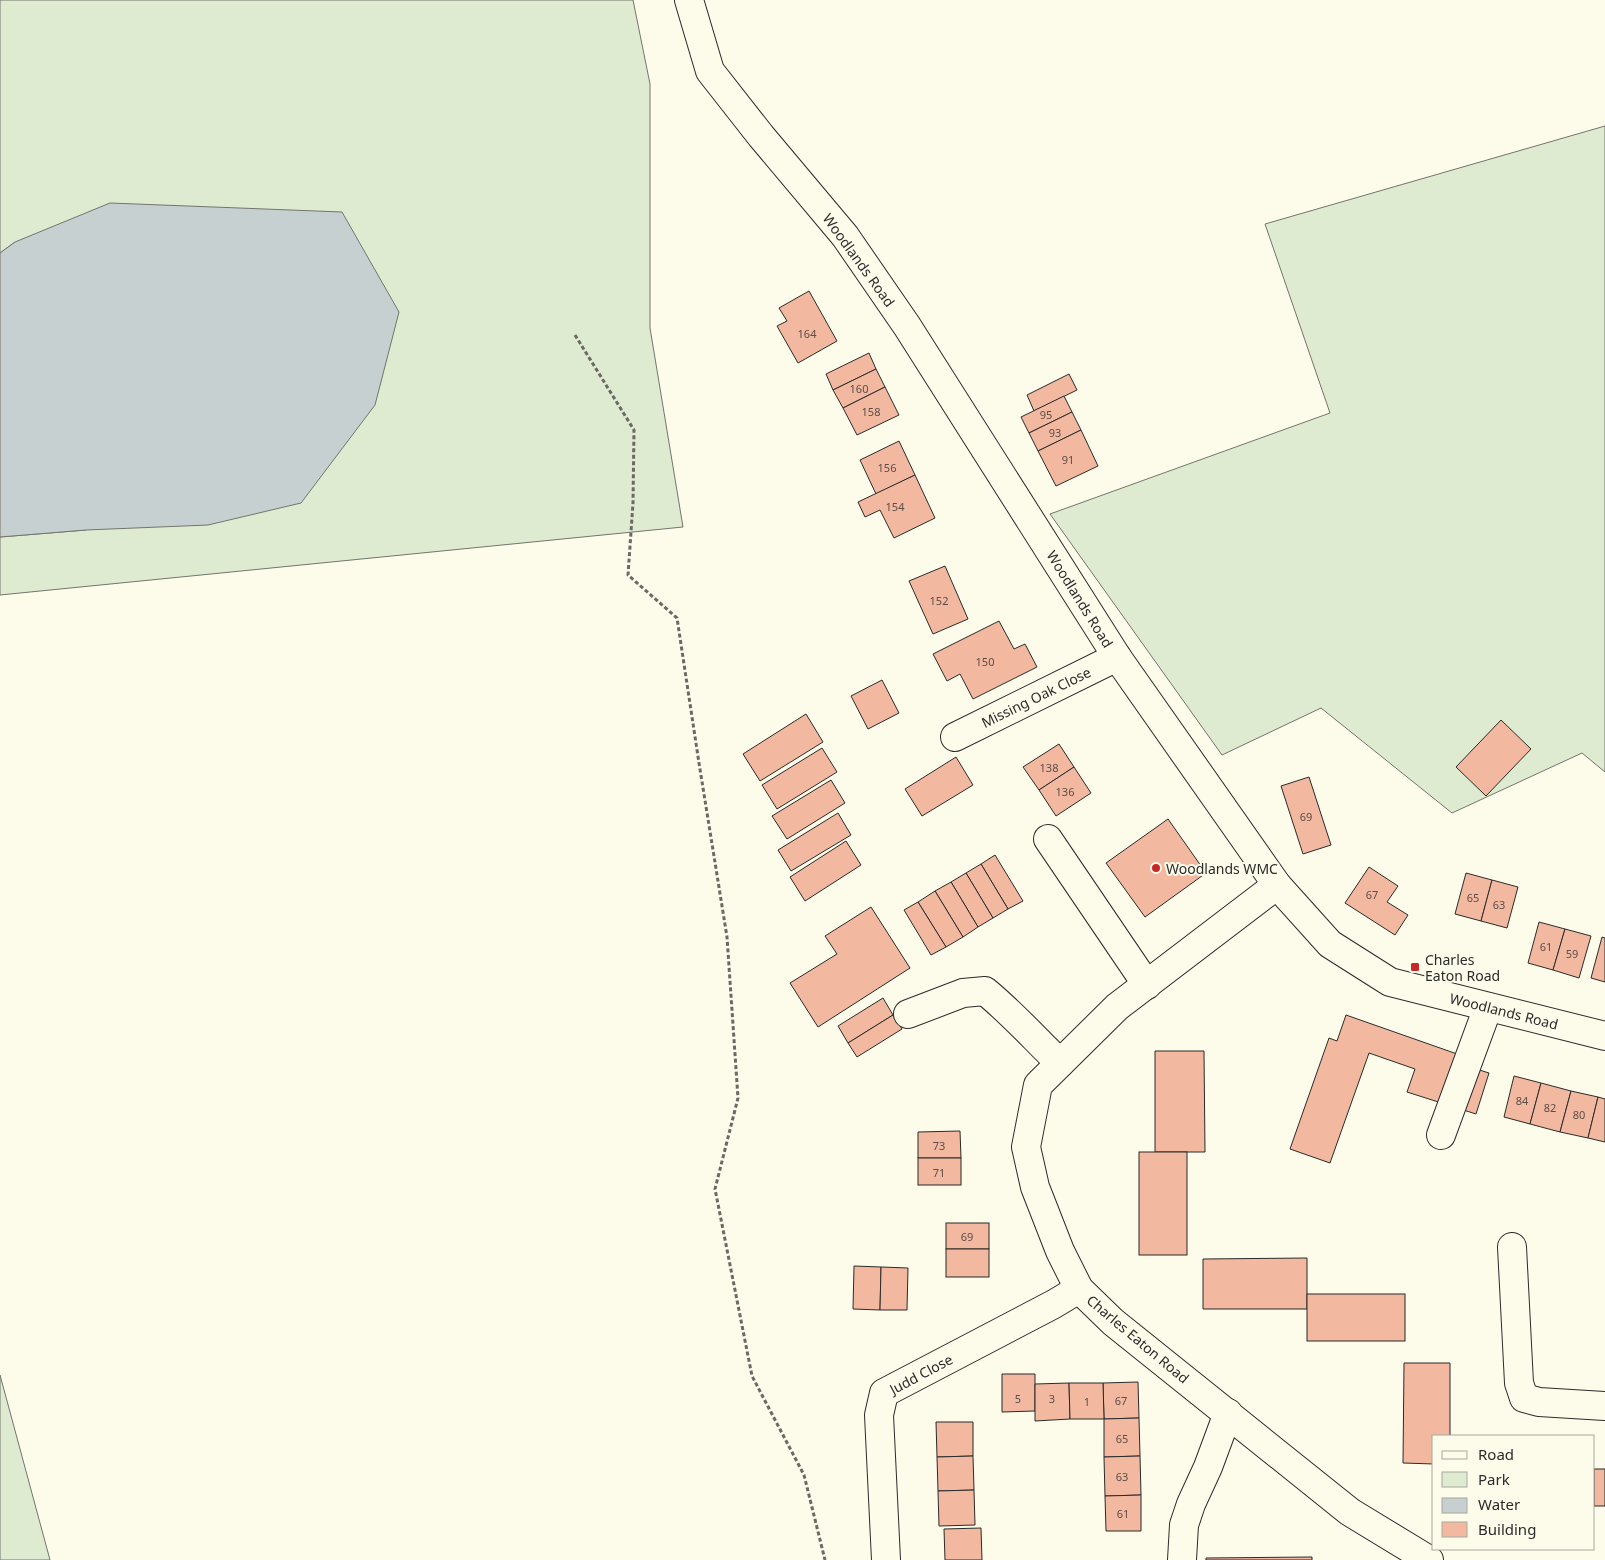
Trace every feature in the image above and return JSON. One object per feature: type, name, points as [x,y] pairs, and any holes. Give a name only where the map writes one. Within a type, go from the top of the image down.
[{"type":"street","name":"Woodlands Road","points":[[689,0],[710,71],[761,136],[845,236],[907,326],[1117,657],[1277,884],[1330,944],[1390,982],[1605,1036]]},
{"type":"street","name":"Missing Oak Close","points":[[955,737],[1117,657]]},
{"type":"street","points":[[1048,840],[1147,985]]},
{"type":"street","name":"Charles Eaton Road","points":[[1277,884],[1117,1007],[1038,1085],[1026,1147],[1035,1187],[1060,1251],[1079,1288],[1113,1322],[1350,1512],[1429,1560]]},
{"type":"street","points":[[908,1014],[963,993],[985,991],[1004,1006],[1023,1028],[1060,1063]]},
{"type":"street","points":[[1441,1134],[1488,1006]]},
{"type":"street","points":[[1512,1247],[1519,1383],[1524,1398],[1540,1402],[1605,1406]]},
{"type":"street","name":"Judd Close","points":[[886,1560],[879,1415],[884,1393],[1054,1304],[1079,1288]]},
{"type":"street","points":[[1182,1560],[1184,1525],[1228,1413]]},
{"type":"path","points":[[575,335],[634,430],[633,503],[628,575],[677,618],[698,763],[728,937],[738,1098],[715,1189],[752,1376],[804,1474],[825,1560]]},
{"type":"green space","points":[[0,0],[633,0],[650,84],[650,328],[683,527],[0,595],[0,537],[86,530],[15,242],[0,253]]},
{"type":"green space","points":[[1605,126],[1605,772],[1582,753],[1452,813],[1321,708],[1222,755],[1050,514],[1330,413],[1265,224]]},
{"type":"green space","points":[[0,1375],[50,1560],[0,1560]]},
{"type":"water","points":[[110,203],[342,212],[399,312],[375,405],[301,503],[208,525],[86,530],[0,537],[0,253],[15,242]]},
{"type":"building","points":[[809,291],[837,341],[798,363],[777,326],[787,321],[779,308]]},
{"type":"building","points":[[869,353],[876,369],[833,390],[826,374]]},
{"type":"building","points":[[876,369],[885,387],[843,408],[833,390]]},
{"type":"building","points":[[1069,374],[1077,390],[1034,411],[1027,395]]},
{"type":"building","points":[[885,387],[899,415],[857,435],[843,408]]},
{"type":"building","points":[[1064,396],[1072,412],[1029,433],[1021,417]]},
{"type":"building","points":[[1072,412],[1081,430],[1038,451],[1029,433]]},
{"type":"building","points":[[1081,430],[1098,466],[1056,486],[1038,451]]},
{"type":"building","points":[[899,441],[915,475],[876,494],[860,460]]},
{"type":"building","points":[[915,475],[935,518],[894,538],[880,510],[865,517],[858,502]]},
{"type":"building","points":[[945,566],[968,619],[933,634],[909,581]]},
{"type":"building","points":[[999,621],[1014,649],[1025,644],[1037,667],[973,699],[960,674],[947,681],[933,654]]},
{"type":"building","points":[[882,680],[899,713],[868,729],[851,696]]},
{"type":"building","points":[[806,714],[823,742],[760,781],[743,754]]},
{"type":"building","points":[[1501,720],[1531,749],[1486,796],[1456,767]]},
{"type":"building","points":[[1059,744],[1074,767],[1039,790],[1023,767]]},
{"type":"building","points":[[822,748],[837,772],[777,809],[762,785]]},
{"type":"building","points":[[956,757],[973,785],[922,816],[905,789]]},
{"type":"building","points":[[1074,767],[1091,793],[1056,816],[1039,790]]},
{"type":"building","points":[[1309,777],[1331,845],[1303,854],[1281,786]]},
{"type":"building","points":[[831,780],[845,803],[787,839],[772,816]]},
{"type":"building","points":[[838,813],[851,835],[791,871],[778,850]]},
{"type":"building","name":"Woodlands WMC","points":[[1168,819],[1206,873],[1145,917],[1106,863]]},
{"type":"building","points":[[846,841],[861,865],[805,901],[790,877]]},
{"type":"building","points":[[995,855],[1023,901],[1008,909],[981,864]]},
{"type":"building","points":[[981,864],[1008,909],[993,918],[966,873]]},
{"type":"building","points":[[1369,867],[1398,886],[1387,902],[1408,915],[1395,935],[1345,903]]},
{"type":"building","points":[[966,873],[993,918],[978,927],[951,882]]},
{"type":"building","points":[[1466,873],[1492,880],[1481,921],[1455,914]]},
{"type":"building","points":[[1492,880],[1518,887],[1507,928],[1481,921]]},
{"type":"building","points":[[951,882],[978,927],[963,937],[935,891]]},
{"type":"building","points":[[935,891],[963,937],[946,947],[918,902]]},
{"type":"building","points":[[918,902],[946,947],[931,955],[904,910]]},
{"type":"building","points":[[871,907],[910,968],[818,1027],[790,983],[837,954],[825,936]]},
{"type":"building","points":[[1539,922],[1565,929],[1553,970],[1528,963]]},
{"type":"building","points":[[1565,929],[1591,936],[1579,978],[1553,970]]},
{"type":"building","points":[[1602,937],[1605,938],[1605,982],[1591,978]]},
{"type":"building","points":[[883,998],[893,1015],[848,1043],[838,1026]]},
{"type":"building","points":[[893,1015],[902,1029],[857,1057],[848,1043]]},
{"type":"building","points":[[1346,1015],[1460,1055],[1457,1063],[1489,1073],[1476,1114],[1407,1092],[1415,1069],[1369,1053],[1330,1163],[1290,1149],[1329,1038],[1337,1041]]},
{"type":"building","points":[[1155,1051],[1204,1051],[1205,1152],[1155,1152]]},
{"type":"building","points":[[1514,1076],[1541,1083],[1530,1124],[1504,1117]]},
{"type":"building","points":[[1541,1083],[1571,1091],[1560,1132],[1530,1124]]},
{"type":"building","points":[[1571,1091],[1598,1097],[1588,1138],[1560,1132]]},
{"type":"building","points":[[1598,1097],[1605,1099],[1605,1142],[1588,1138]]},
{"type":"building","points":[[960,1131],[961,1158],[918,1158],[918,1132]]},
{"type":"building","points":[[1139,1152],[1187,1152],[1187,1255],[1139,1255]]},
{"type":"building","points":[[918,1158],[961,1158],[961,1185],[918,1185]]},
{"type":"building","points":[[946,1223],[989,1223],[989,1249],[946,1249]]},
{"type":"building","points":[[946,1249],[989,1249],[989,1277],[946,1277]]},
{"type":"building","points":[[1307,1258],[1307,1309],[1203,1309],[1203,1259]]},
{"type":"building","points":[[854,1266],[881,1267],[880,1310],[853,1309]]},
{"type":"building","points":[[881,1267],[908,1268],[907,1310],[880,1310]]},
{"type":"building","points":[[1307,1294],[1405,1294],[1405,1341],[1307,1341]]},
{"type":"building","points":[[1404,1363],[1450,1363],[1450,1435],[1432,1435],[1432,1464],[1403,1463]]},
{"type":"building","points":[[1002,1374],[1035,1374],[1035,1411],[1002,1412]]},
{"type":"building","points":[[1138,1382],[1139,1418],[1104,1419],[1103,1383]]},
{"type":"building","points":[[1069,1383],[1070,1419],[1035,1421],[1035,1384]]},
{"type":"building","points":[[1069,1383],[1103,1383],[1104,1419],[1070,1419]]},
{"type":"building","points":[[1139,1418],[1140,1456],[1104,1457],[1104,1419]]},
{"type":"building","points":[[936,1422],[973,1422],[973,1456],[937,1457]]},
{"type":"building","points":[[973,1456],[974,1490],[938,1491],[937,1457]]},
{"type":"building","points":[[1140,1456],[1141,1495],[1105,1496],[1104,1457]]},
{"type":"building","points":[[1595,1469],[1605,1469],[1605,1506],[1595,1506]]},
{"type":"building","points":[[974,1490],[975,1525],[939,1526],[938,1491]]},
{"type":"building","points":[[1141,1495],[1141,1531],[1106,1531],[1105,1496]]},
{"type":"building","points":[[981,1528],[982,1560],[945,1560],[944,1529]]},
{"type":"building","points":[[1312,1557],[1312,1560],[1206,1560],[1206,1558]]},
{"type":"place","name":"Woodlands WMC","points":[[1156,868]]},
{"type":"place","name":"Charles Eaton Road","points":[[1415,967]]}]
